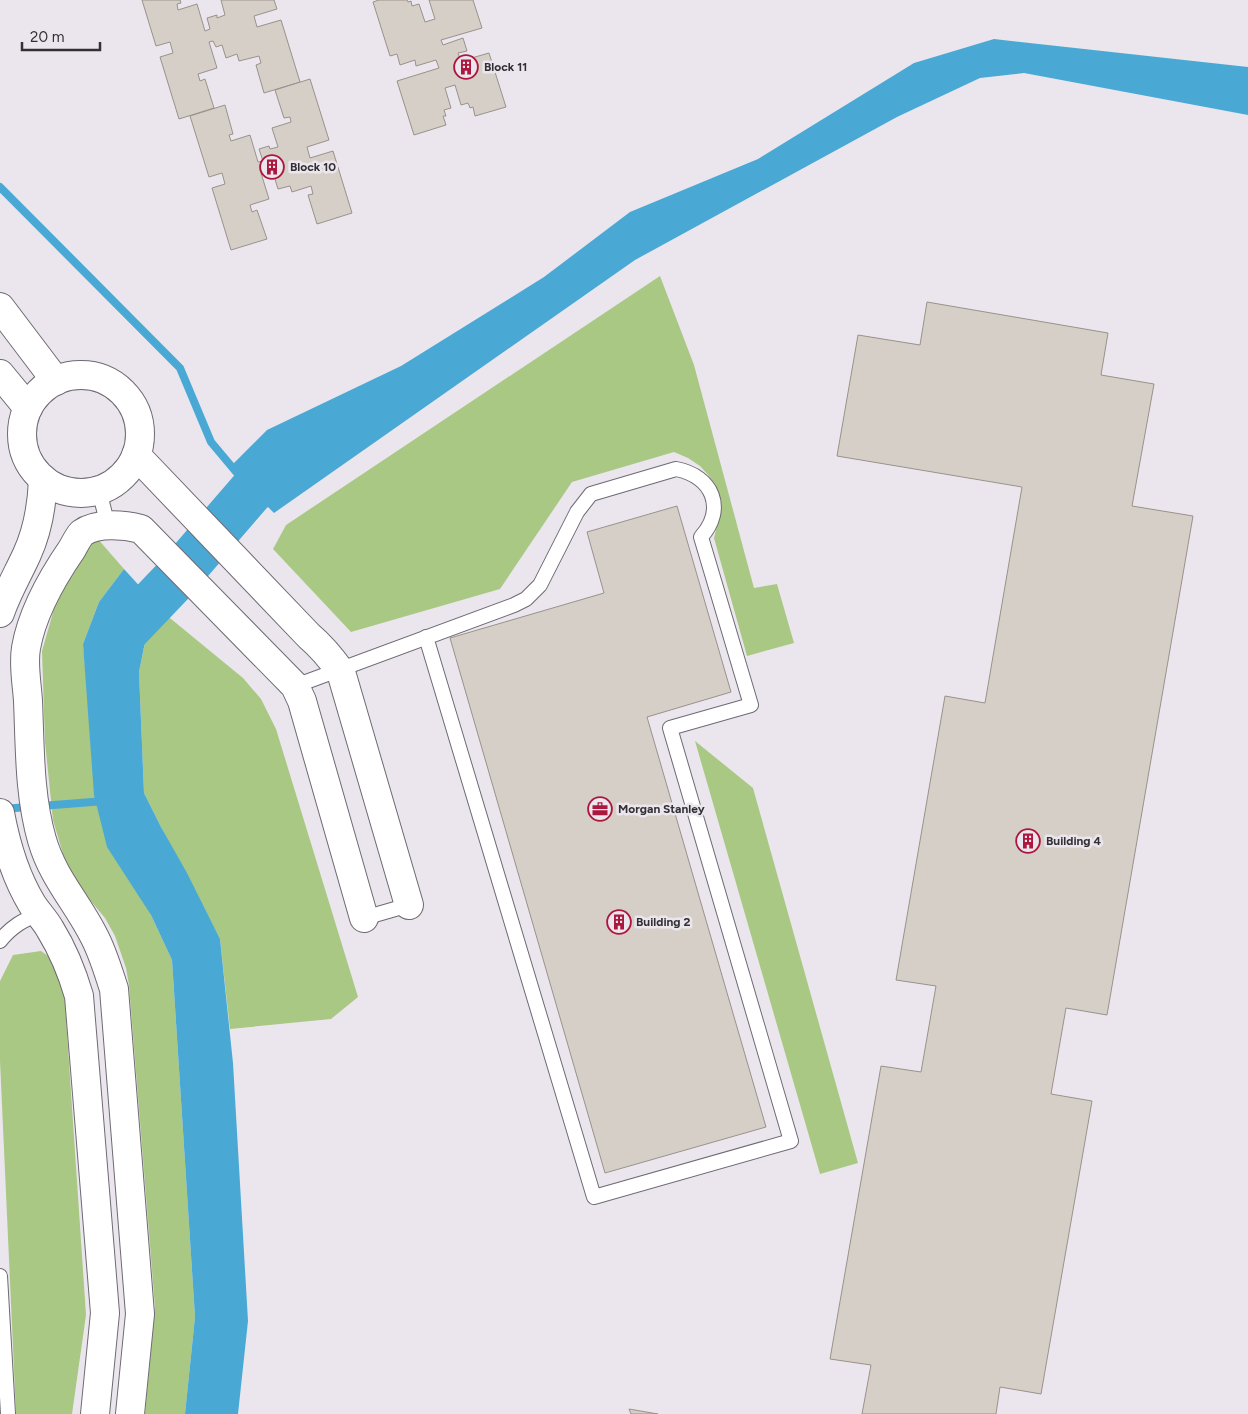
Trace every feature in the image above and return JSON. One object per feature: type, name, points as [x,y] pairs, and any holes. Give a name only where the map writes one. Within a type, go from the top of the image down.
[{"type":"street","points":[[0,307],[56,381]]},
{"type":"street","points":[[0,374],[28,408]]},
{"type":"street","points":[[74,375],[89,376],[103,380],[117,388],[128,399],[136,413],[140,428],[139,445],[136,455],[125,473],[112,484],[99,490],[83,493],[68,492],[53,486],[43,479],[31,466],[24,451],[23,422],[28,408],[36,396],[56,381],[74,375]]},
{"type":"street","points":[[136,455],[242,568],[309,636],[322,646],[339,669],[346,686],[409,905]]},
{"type":"street","points":[[0,613],[36,529],[42,503],[43,479]]},
{"type":"street","points":[[130,1414],[140,1314],[114,989],[95,937],[62,886],[51,865],[37,823],[32,783],[26,649],[35,618],[59,567],[82,534],[108,526],[141,528],[295,686],[302,701],[364,918]]},
{"type":"street","points":[[0,813],[9,853],[19,879],[32,904],[49,927],[63,952],[79,996],[105,1313],[95,1414]]},
{"type":"lane","points":[[295,686],[526,599],[536,591],[577,512],[591,494],[676,469],[691,473],[704,482],[714,501],[714,511],[712,521],[701,537],[751,705],[670,728],[791,1141],[594,1198],[426,637]]},
{"type":"lane","points":[[99,490],[108,526]]},
{"type":"lane","points":[[364,918],[409,905]]},
{"type":"lane","points":[[0,941],[15,925],[39,914]]},
{"type":"lane","points":[[0,1276],[8,1414]]},
{"type":"green space","points":[[660,276],[694,365],[754,588],[777,584],[794,643],[747,656],[714,538],[720,514],[717,490],[710,477],[700,466],[674,452],[572,482],[500,589],[351,632],[273,549],[286,525]]},
{"type":"green space","points":[[97,538],[124,569],[99,602],[83,644],[88,697],[151,915],[172,960],[195,1317],[185,1414],[145,1414],[155,1307],[129,985],[126,968],[115,936],[105,918],[79,887],[63,854],[53,820],[45,742],[42,651],[60,588],[85,546]]},
{"type":"green space","points":[[165,614],[243,678],[261,699],[276,729],[358,997],[331,1019],[230,1029],[220,939],[144,793],[139,672],[146,637]]},
{"type":"green space","points":[[695,741],[753,788],[858,1163],[820,1174]]},
{"type":"green space","points":[[41,951],[51,958],[64,988],[86,1315],[72,1414],[16,1414],[0,1061],[0,981],[13,955]]},
{"type":"water","points":[[994,39],[1248,67],[1248,115],[1024,73],[980,78],[897,117],[635,260],[274,513],[229,468],[267,430],[401,366],[544,277],[630,212],[758,159],[914,63]]},
{"type":"water","points":[[124,569],[165,614],[146,637],[139,672],[144,793],[220,939],[233,1063],[248,1321],[238,1414],[185,1414],[195,1317],[172,960],[151,915],[107,847],[94,795],[83,644],[99,602]]},
{"type":"building","points":[[142,0],[180,0],[181,3],[177,4],[178,10],[197,4],[205,31],[210,29],[207,18],[217,15],[217,18],[225,15],[221,0],[274,0],[277,9],[254,16],[257,27],[281,20],[300,82],[264,93],[256,65],[261,63],[259,56],[239,61],[237,54],[226,58],[222,45],[216,47],[213,41],[209,42],[217,68],[198,74],[200,81],[205,79],[214,108],[179,119],[160,57],[173,53],[170,42],[156,46]]},
{"type":"building","name":"Block 11","points":[[379,0],[407,0],[408,2],[411,1],[412,6],[419,4],[425,22],[435,19],[429,0],[473,0],[482,28],[441,40],[443,45],[463,38],[467,51],[458,53],[461,61],[489,53],[506,107],[475,116],[473,107],[470,108],[468,103],[461,105],[455,85],[445,88],[451,108],[444,110],[446,116],[443,116],[446,125],[414,135],[397,81],[439,68],[436,60],[416,66],[415,60],[400,65],[397,54],[390,56],[373,2]]},
{"type":"building","name":"Block 10","points":[[310,79],[329,140],[307,147],[310,158],[333,151],[352,213],[317,224],[308,195],[313,194],[311,186],[292,192],[290,186],[278,189],[274,176],[268,178],[266,171],[261,173],[269,199],[250,205],[252,212],[257,210],[267,239],[231,250],[212,188],[225,184],[222,173],[209,177],[190,116],[225,105],[233,134],[229,135],[231,141],[250,135],[258,162],[263,161],[259,149],[269,146],[270,149],[278,147],[272,128],[291,122],[290,117],[284,118],[275,90]]},
{"type":"building","name":"Building 4","points":[[927,302],[1108,333],[1101,375],[1154,384],[1132,506],[1193,516],[1107,1015],[1066,1008],[1051,1094],[1092,1101],[1041,1394],[1000,1387],[996,1414],[862,1414],[871,1365],[830,1359],[881,1066],[921,1072],[936,986],[896,980],[945,696],[985,703],[1022,487],[837,456],[858,335],[920,345]]},
{"type":"building","name":"Building 2","points":[[677,506],[731,692],[647,717],[766,1127],[605,1173],[450,638],[604,593],[587,532]]},
{"type":"building","points":[[629,1409],[658,1414],[631,1414]]},
{"type":"waterway","points":[[0,187],[180,368],[211,442],[237,473]]},
{"type":"waterway","points":[[114,650],[113,644],[176,578],[252,490],[306,456]]},
{"type":"waterway","points":[[4,810],[105,801]]},
{"type":"place","name":"Block 11","points":[[466,67]]},
{"type":"place","name":"Block 10","points":[[272,167]]},
{"type":"place","name":"Morgan Stanley","points":[[600,809]]},
{"type":"place","name":"Building 4","points":[[1028,841]]},
{"type":"place","name":"Building 2","points":[[619,922]]}]
